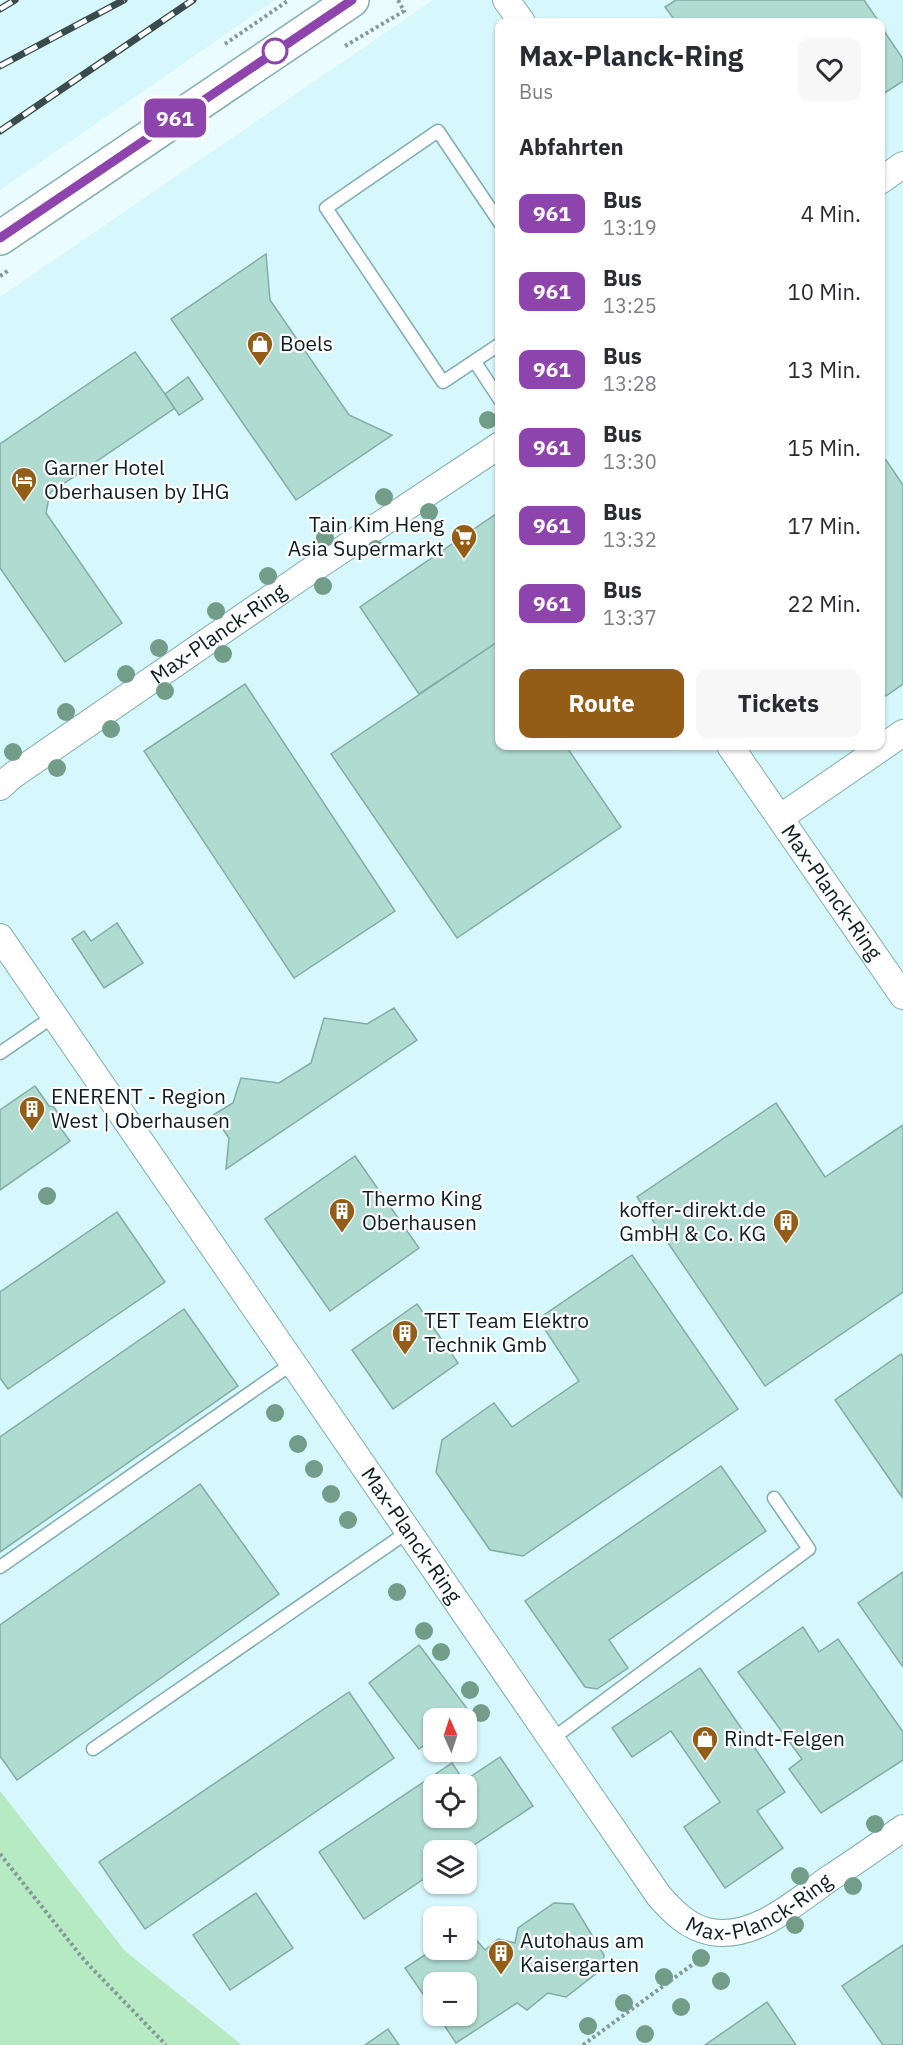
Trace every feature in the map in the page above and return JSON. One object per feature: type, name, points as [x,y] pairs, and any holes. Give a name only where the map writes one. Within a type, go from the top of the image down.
[{"type":"main road","points":[[0,238],[351,0]]},
{"type":"street","points":[[507,0],[519,18]]},
{"type":"street","points":[[885,178],[903,165]]},
{"type":"street","name":"Max-Planck-Ring","points":[[0,787],[12,776],[304,575],[495,448]]},
{"type":"street","name":"Max-Planck-Ring","points":[[885,745],[903,733]]},
{"type":"street","name":"Max-Planck-Ring","points":[[733,750],[903,996]]},
{"type":"street","name":"Max-Planck-Ring","points":[[781,817],[878,750]]},
{"type":"street","name":"Max-Planck-Ring","points":[[0,937],[659,1896],[674,1912],[699,1929],[712,1932],[736,1931],[774,1917],[903,1828]]},
{"type":"lane","points":[[495,216],[438,131],[326,208],[443,382],[495,348]]},
{"type":"lane","points":[[475,362],[495,392]]},
{"type":"lane","points":[[0,1053],[54,1017]]},
{"type":"lane","points":[[0,1567],[293,1363]]},
{"type":"lane","points":[[552,1739],[809,1549],[774,1498]]},
{"type":"lane","points":[[93,1749],[409,1531]]},
{"type":"path","points":[[259,20],[288,0]]},
{"type":"path","points":[[0,1854],[85,1961],[166,2045]]},
{"type":"path","points":[[583,2045],[736,1931]]},
{"type":"shaded area","points":[[0,0],[275,0],[0,190]]},
{"type":"shaded area","points":[[433,0],[903,0],[903,2045],[242,2045],[125,1951],[0,1791],[0,297]]},
{"type":"green space","points":[[0,1791],[125,1951],[242,2045],[0,2045]]},
{"type":"building","points":[[676,0],[864,0],[876,18],[673,18],[665,7]]},
{"type":"building","points":[[885,32],[903,59],[903,81],[885,93]]},
{"type":"building","name":"Boels","points":[[266,254],[270,300],[349,415],[392,435],[296,500],[171,319]]},
{"type":"building","name":"Garner Hotel Oberhausen by IHG","points":[[135,352],[175,408],[50,493],[46,513],[122,623],[65,662],[0,568],[0,444]]},
{"type":"building","points":[[188,377],[203,399],[179,415],[165,394]]},
{"type":"building","points":[[885,460],[903,485],[903,684],[886,696],[885,695]]},
{"type":"building","name":"Tain Kim Heng Asia Supermarkt","points":[[495,515],[495,644],[419,694],[360,607]]},
{"type":"building","points":[[495,644],[495,750],[569,750],[621,827],[457,938],[331,754]]},
{"type":"building","points":[[245,684],[395,911],[294,978],[144,751]]},
{"type":"building","points":[[117,923],[143,963],[104,988],[72,939],[84,931],[91,941]]},
{"type":"building","points":[[394,1008],[417,1040],[226,1169],[229,1138],[213,1115],[233,1103],[241,1078],[279,1083],[311,1063],[324,1018],[367,1024]]},
{"type":"building","name":"ENERENT - Region West | Oberhausen","points":[[35,1086],[49,1106],[54,1107],[59,1115],[57,1123],[70,1141],[0,1190],[0,1110]]},
{"type":"building","name":"koffer-direkt.de GmbH & Co. KG","points":[[776,1103],[825,1177],[903,1125],[903,1292],[765,1386],[637,1197]]},
{"type":"building","name":"Thermo King Oberhausen","points":[[355,1156],[419,1248],[330,1311],[265,1219]]},
{"type":"building","points":[[117,1212],[165,1282],[8,1389],[0,1378],[0,1292]]},
{"type":"building","points":[[632,1255],[738,1409],[523,1556],[490,1550],[436,1472],[442,1440],[494,1403],[512,1427],[579,1381],[538,1319]]},
{"type":"building","name":"TET Team Elektro Technik Gmb","points":[[417,1304],[458,1363],[393,1409],[352,1350]]},
{"type":"building","points":[[184,1309],[238,1386],[0,1552],[0,1437]]},
{"type":"building","points":[[901,1354],[903,1357],[902,1497],[835,1400]]},
{"type":"building","points":[[721,1466],[766,1531],[609,1640],[628,1668],[597,1689],[585,1687],[525,1601]]},
{"type":"building","points":[[200,1484],[279,1594],[17,1780],[0,1756],[0,1625]]},
{"type":"building","points":[[903,1572],[903,1667],[858,1603]]},
{"type":"building","points":[[803,1627],[819,1652],[838,1639],[903,1732],[903,1760],[821,1813],[789,1769],[802,1759],[738,1672]]},
{"type":"building","points":[[419,1645],[467,1708],[423,1708],[423,1746],[419,1749],[369,1683]]},
{"type":"building","points":[[700,1668],[785,1792],[757,1811],[783,1848],[725,1888],[684,1827],[720,1802],[671,1731],[632,1757],[612,1728]]},
{"type":"building","points":[[349,1692],[394,1758],[145,1929],[99,1862]]},
{"type":"building","points":[[500,1757],[533,1806],[477,1843],[477,1840],[423,1840],[423,1879],[364,1919],[319,1852],[423,1782],[423,1828],[477,1828],[477,1774],[474,1774]]},
{"type":"building","points":[[452,1763],[459,1774],[436,1774]]},
{"type":"building","points":[[256,1893],[293,1948],[230,1990],[193,1935]]},
{"type":"building","name":"Autohaus am Kaisergarten","points":[[554,1903],[573,1904],[604,1955],[602,1969],[566,1997],[548,1993],[527,2010],[517,2003],[456,2043],[445,2026],[477,2026],[477,1972],[423,1972],[423,1994],[405,1968],[423,1956],[423,1960],[477,1960],[477,1941],[485,1950],[498,1939],[515,1943],[518,1928]]},
{"type":"building","points":[[903,1945],[903,2045],[883,2045],[842,1986]]},
{"type":"building","points":[[767,2002],[796,2045],[705,2045]]},
{"type":"building","points":[[388,2029],[399,2045],[365,2045]]},
{"type":"railway","points":[[0,9],[15,0]]},
{"type":"railway","points":[[0,66],[124,0]]},
{"type":"railway","points":[[0,131],[193,0]]},
{"type":"bus line","name":"961","points":[[0,238],[352,0]]},
{"type":"place","name":"Boels","points":[[260,367]]},
{"type":"place","name":"Garner Hotel Oberhausen by IHG","points":[[24,503]]},
{"type":"place","name":"Tain Kim Heng Asia Supermarkt","points":[[464,560]]},
{"type":"place","name":"ENERENT - Region West | Oberhausen","points":[[32,1132]]},
{"type":"place","name":"Thermo King Oberhausen","points":[[342,1234]]},
{"type":"place","name":"koffer-direkt.de GmbH & Co. KG","points":[[786,1245]]},
{"type":"place","name":"TET Team Elektro Technik Gmb","points":[[405,1356]]},
{"type":"place","name":"Rindt-Felgen","points":[[705,1762]]},
{"type":"place","name":"Autohaus am Kaisergarten","points":[[501,1976]]}]
